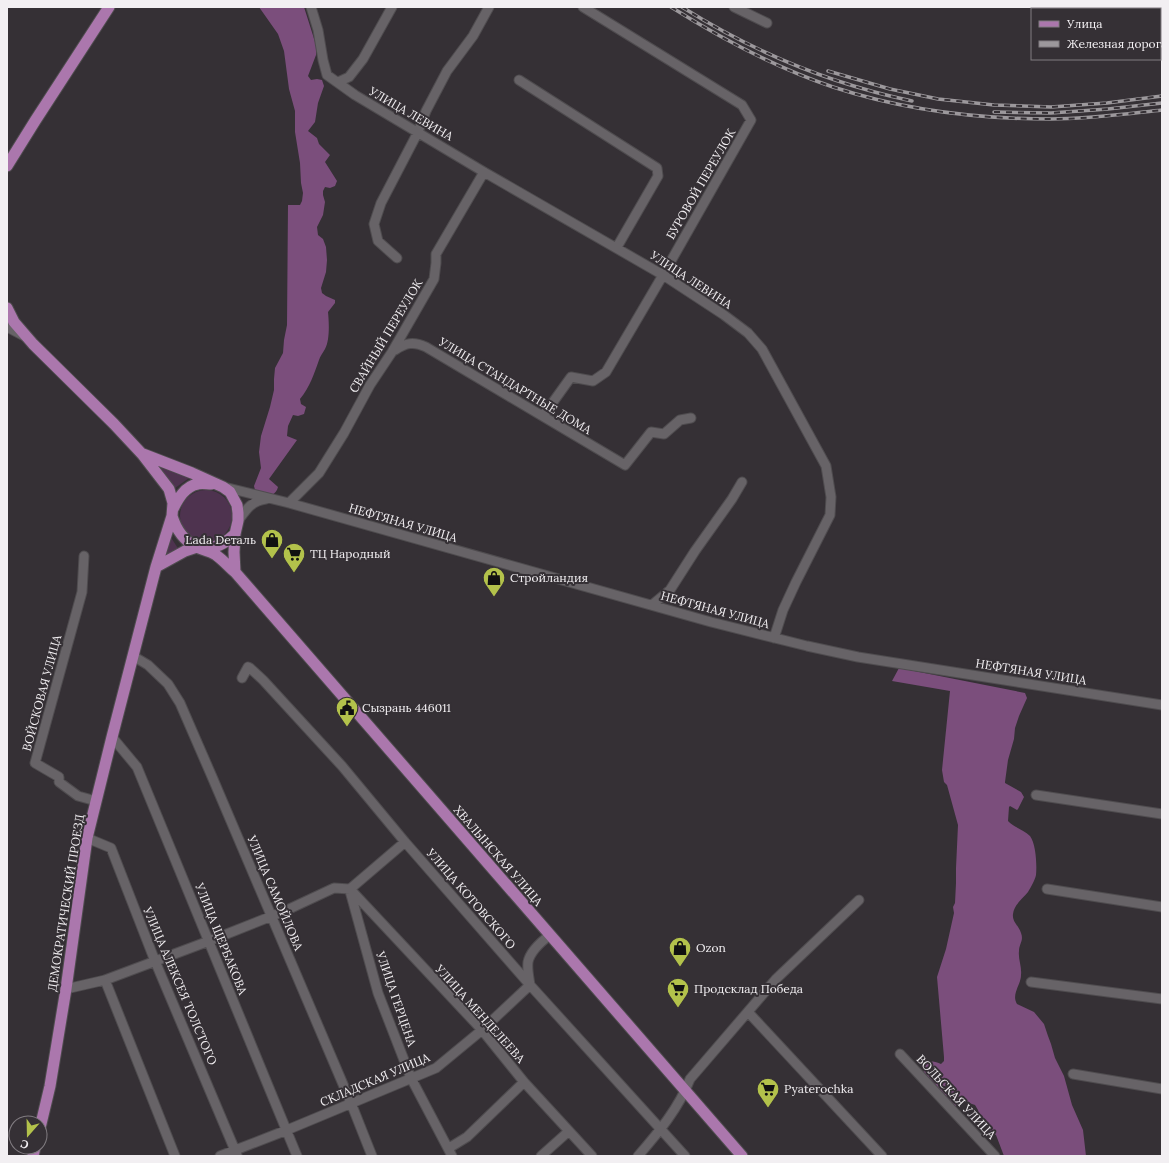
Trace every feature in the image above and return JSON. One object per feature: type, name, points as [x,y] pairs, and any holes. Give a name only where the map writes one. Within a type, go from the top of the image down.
[{"type":"main road","points":[[7,166],[109,7]]},
{"type":"main road","points":[[7,308],[14,322],[27,338],[114,424],[142,454],[169,489],[173,503],[172,514],[174,524],[186,540],[199,548]]},
{"type":"main road","points":[[142,454],[186,470],[230,492],[237,505],[238,521],[235,534],[234,552],[235,572]]},
{"type":"main road","points":[[172,514],[179,497],[187,488],[197,484],[220,486]]},
{"type":"main road","name":"ДЕМОКРАТИЧЕСКИЙ ПРОЕЗД","points":[[43,1115],[50,1086],[66,989],[87,838],[156,567],[172,514]]},
{"type":"main road","points":[[156,567],[185,551],[199,548],[208,549],[218,546],[235,534]]},
{"type":"main road","name":"ХВАЛЫНСКАЯ УЛИЦА","points":[[199,548],[216,555],[235,572],[742,1156]]},
{"type":"street","name":"УЛИЦА ЛЕВИНА","points":[[311,7],[318,30],[322,60],[327,74],[355,95],[484,172],[664,275],[748,333],[762,349],[826,466],[831,497],[830,515],[783,610],[774,638]]},
{"type":"street","points":[[338,82],[349,77],[363,59],[392,7]]},
{"type":"street","points":[[397,258],[378,241],[374,224],[381,203],[418,132],[426,111],[447,71],[473,36],[489,7]]},
{"type":"street","name":"БУРОВОЙ ПЕРЕУЛОК","points":[[542,416],[571,377],[593,381],[606,372],[664,275],[751,120],[742,105],[583,7]]},
{"type":"street","points":[[734,7],[767,23]]},
{"type":"street","points":[[518,80],[657,168],[658,176],[617,247]]},
{"type":"street","name":"СВАЙНЫЙ ПЕРЕУЛОК","points":[[289,503],[319,473],[344,433],[370,385],[392,352],[434,279],[436,254],[484,172]]},
{"type":"street","points":[[7,327],[27,338]]},
{"type":"street","name":"УЛИЦА СТАНДАРТНЫЕ ДОМА","points":[[392,352],[404,344],[419,344],[625,465],[651,432],[664,434],[680,420],[691,418]]},
{"type":"street","points":[[652,605],[670,590],[742,482]]},
{"type":"street","name":"НЕФТЯНАЯ УЛИЦА","points":[[220,486],[289,503],[774,638],[858,657],[1162,705]]},
{"type":"street","points":[[238,521],[247,508],[257,500],[270,499]]},
{"type":"street","name":"ВОЙСКОВАЯ УЛИЦА","points":[[84,556],[82,592],[35,763],[59,777],[59,782],[78,796],[96,802]]},
{"type":"street","name":"УЛИЦА САМОЙЛОВА","points":[[133,656],[148,665],[168,684],[180,703],[351,1103],[372,1156]]},
{"type":"street","name":"УЛИЦА КОТОВСКОГО","points":[[242,678],[248,667],[263,680],[342,766],[405,842],[530,985],[685,1156]]},
{"type":"street","name":"УЛИЦА ЩЕРБАКОВА","points":[[112,737],[137,767],[297,1156]]},
{"type":"street","points":[[1036,795],[1162,814]]},
{"type":"street","name":"УЛИЦА АЛЕКСЕЯ ТОЛСТОГО","points":[[87,838],[110,848],[155,961],[236,1153]]},
{"type":"street","points":[[66,989],[105,980],[209,941],[272,917],[334,888],[350,889],[405,842]]},
{"type":"street","name":"УЛИЦА МЕНДЕЛЕЕВА","points":[[350,889],[482,1030],[524,1082],[592,1156]]},
{"type":"street","name":"УЛИЦА ГЕРЦЕНА","points":[[350,889],[378,993],[411,1078],[450,1152]]},
{"type":"street","points":[[1047,889],[1162,907]]},
{"type":"street","points":[[638,1156],[661,1129],[686,1091],[690,1079],[776,980],[859,900]]},
{"type":"street","points":[[530,985],[528,962],[535,950],[550,935]]},
{"type":"street","points":[[105,980],[176,1156]]},
{"type":"street","points":[[1031,982],[1162,999]]},
{"type":"street","name":"СКЛАДСКАЯ УЛИЦА","points":[[220,1156],[236,1153],[287,1130],[436,1068],[482,1030],[530,985]]},
{"type":"street","points":[[748,1012],[882,1156]]},
{"type":"street","name":"ВОЛЬСКАЯ УЛИЦА","points":[[900,1054],[995,1156]]},
{"type":"street","points":[[1073,1074],[1162,1089]]},
{"type":"street","points":[[450,1152],[524,1082]]},
{"type":"street","points":[[541,1156],[569,1131]]},
{"type":"shaded area","points":[[259,7],[304,7],[316,45],[316,55],[308,76],[311,80],[322,80],[324,86],[318,103],[315,122],[308,131],[317,138],[319,144],[330,155],[325,162],[337,181],[335,186],[330,188],[325,187],[323,191],[325,202],[323,215],[317,227],[318,235],[323,239],[326,247],[327,260],[326,272],[321,288],[322,293],[335,300],[335,303],[328,312],[328,341],[309,385],[300,399],[301,404],[306,407],[304,414],[298,416],[293,415],[288,426],[287,436],[297,440],[269,479],[278,487],[276,492],[272,495],[255,490],[254,486],[261,468],[259,452],[261,436],[274,390],[275,368],[283,353],[287,325],[288,205],[300,205],[303,193],[295,132],[295,111],[289,89],[284,51],[278,34]]},
{"type":"shaded area","points":[[160,467],[189,478],[175,488]]},
{"type":"shaded area","points":[[201,490],[211,490],[225,497],[232,511],[232,521],[225,535],[211,542],[201,542],[191,538],[184,531],[180,521],[180,511],[184,501],[191,494]]},
{"type":"shaded area","points":[[170,536],[179,550],[165,559]]},
{"type":"shaded area","points":[[899,668],[1025,693],[1027,698],[1015,728],[1005,782],[1021,792],[1024,797],[1017,810],[1010,806],[1009,807],[1008,821],[1030,836],[1034,844],[1036,860],[1036,875],[1034,881],[1028,892],[1017,905],[1013,914],[1022,936],[1019,949],[1021,979],[1015,1000],[1017,1004],[1034,1012],[1044,1024],[1055,1058],[1064,1076],[1072,1105],[1083,1130],[1086,1156],[1004,1156],[996,1135],[983,1129],[978,1110],[975,1105],[966,1102],[955,1106],[926,1079],[922,1067],[924,1064],[930,1061],[941,1064],[944,1061],[937,977],[946,949],[955,903],[958,825],[947,785],[944,782],[942,770],[950,691],[892,681]]},
{"type":"railway","points":[[671,7],[770,62],[833,87],[886,102],[940,112],[1023,119],[1079,118],[1162,110]]},
{"type":"railway","points":[[682,7],[736,38],[793,64],[852,85],[912,101]]},
{"type":"railway","points":[[828,71],[890,89],[938,99],[994,105],[1051,107],[1107,103],[1162,96]]},
{"type":"railway","points":[[994,112],[1051,113],[1162,103]]},
{"type":"place","name":"Lada Dеталь","points":[[272,560]]},
{"type":"place","name":"ТЦ Народный","points":[[294,574]]},
{"type":"place","name":"Стройландия","points":[[494,598]]},
{"type":"place","name":"Сызрань 446011","points":[[347,728]]},
{"type":"place","name":"Ozon","points":[[680,968]]},
{"type":"place","name":"Продсклад Победа","points":[[678,1008]]},
{"type":"place","name":"Pyaterochka","points":[[768,1108]]}]
